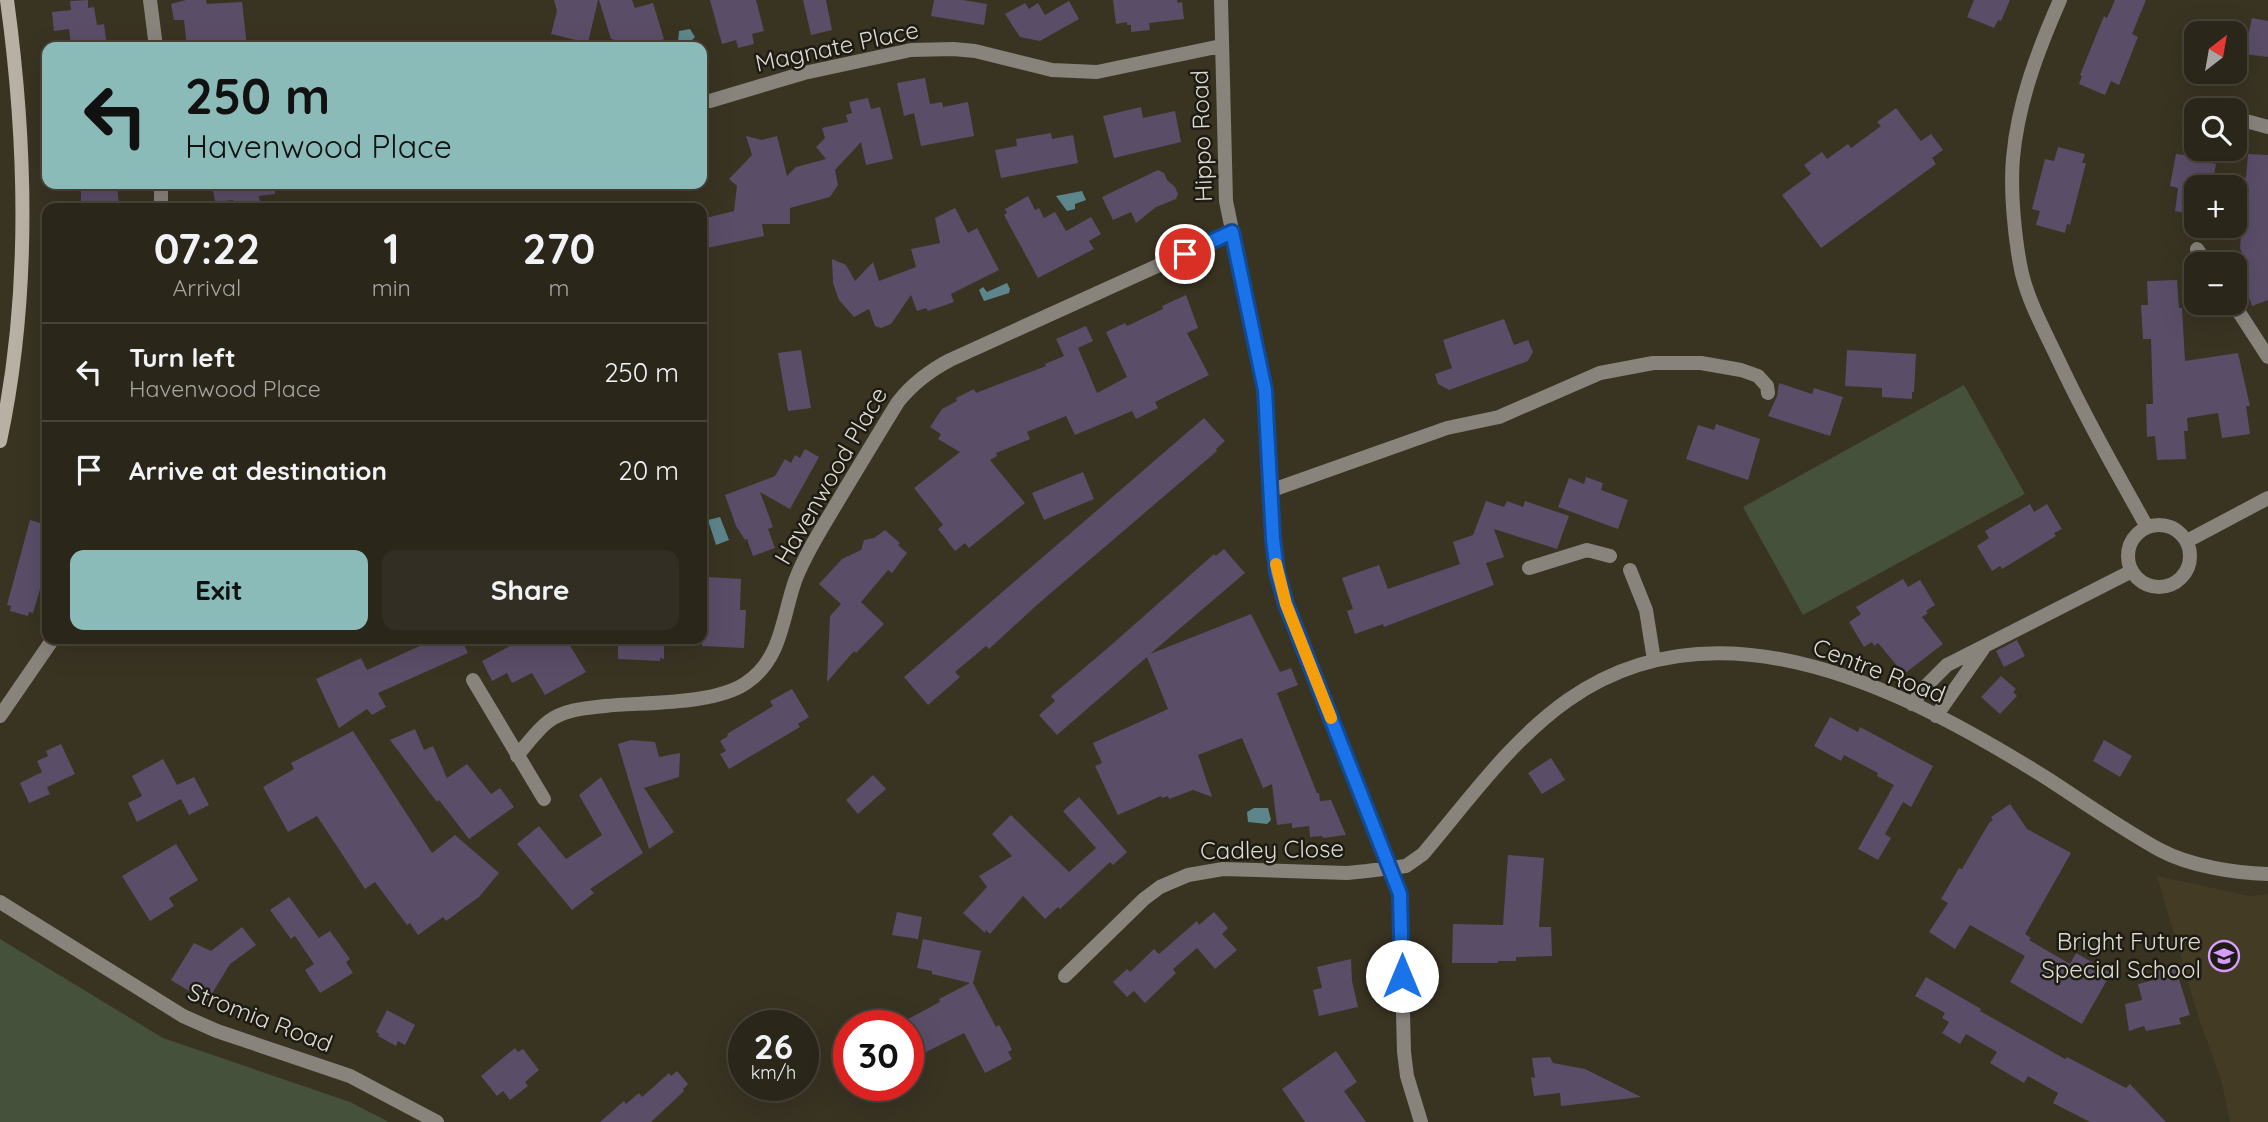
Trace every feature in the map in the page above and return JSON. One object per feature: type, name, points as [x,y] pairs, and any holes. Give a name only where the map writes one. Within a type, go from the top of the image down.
[{"type":"main road","points":[[0,441],[21,293],[22,239],[23,172],[16,64],[7,0]]},
{"type":"street","points":[[150,0],[155,42]]},
{"type":"street","name":"Hippo Road","points":[[1221,0],[1226,201],[1265,390],[1277,572],[1286,604],[1391,867],[1401,903],[1401,1003],[1405,1059],[1421,1122]]},
{"type":"street","points":[[2060,0],[2023,100],[2013,158],[2013,191],[2022,274],[2031,303],[2071,388],[2147,527]]},
{"type":"street","name":"Magnate Place","points":[[710,101],[804,73],[911,50],[975,51],[1072,73],[1097,72],[1221,46]]},
{"type":"street","points":[[2247,121],[2268,127]]},
{"type":"street","name":"Havenwood Place","points":[[517,756],[551,720],[569,712],[724,694],[745,684],[763,668],[775,651],[795,582],[811,546],[898,401],[911,386],[929,371],[950,360],[1232,232]]},
{"type":"street","points":[[2240,315],[2268,357]]},
{"type":"street","points":[[1270,491],[1447,428],[1499,417],[1600,373],[1653,363],[1701,363],[1758,376],[1767,386],[1768,393]]},
{"type":"street","points":[[2187,541],[2268,498]]},
{"type":"street","points":[[2165,525],[2181,534],[2187,541],[2190,562],[2186,572],[2169,586],[2148,585],[2132,571],[2129,551],[2138,533],[2147,527],[2165,525]]},
{"type":"street","points":[[1529,568],[1587,550],[1610,556]]},
{"type":"street","points":[[1630,570],[1646,610],[1654,660]]},
{"type":"street","points":[[1912,704],[1947,665],[2132,571]]},
{"type":"street","points":[[0,716],[50,644]]},
{"type":"street","points":[[1936,716],[1986,645]]},
{"type":"street","name":"Centre Road","points":[[1391,867],[1406,866],[1423,854],[1534,728],[1568,700],[1607,676],[1654,660],[1696,653],[1738,653],[1793,661],[1845,676],[1912,704],[2008,754],[2162,851],[2226,869],[2268,874]]},
{"type":"street","points":[[473,680],[544,800]]},
{"type":"street","name":"Cadley Close","points":[[1065,976],[1144,899],[1160,887],[1188,874],[1223,870],[1347,873],[1391,867]]},
{"type":"street","name":"Stromia Road","points":[[0,902],[183,1016],[217,1031],[350,1076],[438,1122]]},
{"type":"shaded area","name":"Bright Future Special School","points":[[2157,876],[2250,896],[2268,894],[2268,1122],[2230,1122],[2221,1079],[2198,1016]]},
{"type":"green space","points":[[1964,385],[2025,494],[1803,615],[1743,507]]},
{"type":"green space","points":[[0,939],[163,1038],[350,1102],[389,1122],[0,1122]]},
{"type":"water","points":[[690,29],[695,37],[693,42],[678,42],[679,31]]},
{"type":"water","points":[[1082,191],[1086,200],[1075,204],[1075,209],[1067,211],[1056,196]]},
{"type":"water","points":[[1007,283],[1009,293],[984,301],[979,290],[983,287],[987,292]]},
{"type":"water","points":[[720,517],[729,540],[716,545],[708,520]]},
{"type":"water","points":[[1254,808],[1268,808],[1271,820],[1267,824],[1248,822],[1247,812]]},
{"type":"building","points":[[88,0],[88,8],[94,7],[97,25],[104,24],[106,42],[70,42],[69,29],[54,31],[52,12],[71,10],[70,1]]},
{"type":"building","points":[[186,0],[206,0],[207,4],[242,2],[246,42],[186,42],[184,20],[174,20],[171,4]]},
{"type":"building","points":[[554,0],[598,0],[588,42],[551,34],[557,11]]},
{"type":"building","points":[[599,0],[632,0],[635,8],[653,3],[664,39],[655,42],[622,42],[611,39]]},
{"type":"building","points":[[710,0],[756,0],[764,31],[752,34],[754,44],[738,48],[736,40],[722,44]]},
{"type":"building","points":[[803,0],[826,0],[832,30],[811,35]]},
{"type":"building","points":[[934,0],[963,0],[987,4],[984,25],[931,16]]},
{"type":"building","points":[[1113,0],[1177,0],[1178,3],[1182,2],[1184,19],[1149,23],[1150,30],[1131,32],[1131,25],[1127,25],[1127,22],[1116,24]]},
{"type":"building","points":[[1974,0],[2010,0],[2001,21],[1998,20],[1994,28],[1967,17]]},
{"type":"building","points":[[2115,0],[2146,0],[2132,34],[2138,37],[2119,85],[2111,81],[2105,95],[2079,84],[2080,75],[2104,16],[2107,18]]},
{"type":"building","points":[[1069,1],[1079,19],[1040,41],[1020,37],[1005,14],[1025,3],[1029,9],[1038,3],[1045,15]]},
{"type":"building","points":[[2252,18],[2268,21],[2268,57],[2247,54]]},
{"type":"building","points":[[925,78],[930,104],[942,102],[943,107],[968,102],[974,136],[921,146],[914,113],[904,116],[897,83]]},
{"type":"building","points":[[868,98],[871,109],[880,107],[893,159],[866,165],[861,142],[835,170],[838,185],[830,197],[790,208],[790,224],[762,224],[764,236],[707,248],[707,218],[734,211],[737,186],[729,179],[752,155],[746,136],[762,140],[777,136],[787,176],[796,167],[826,159],[816,147],[825,138],[822,128],[848,122],[846,115],[852,113],[849,102]]},
{"type":"building","points":[[1141,107],[1143,118],[1175,111],[1181,142],[1114,158],[1103,116]]},
{"type":"building","points":[[1896,108],[1921,141],[1931,134],[1943,150],[1932,158],[1936,164],[1821,248],[1782,195],[1811,174],[1804,165],[1822,152],[1827,159],[1848,144],[1851,148],[1881,126],[1877,122]]},
{"type":"building","points":[[1051,133],[1052,139],[1073,135],[1078,163],[1001,178],[995,150],[1017,146],[1016,139]]},
{"type":"building","points":[[2058,147],[2085,154],[2082,163],[2086,163],[2070,225],[2067,224],[2065,233],[2036,225],[2040,211],[2032,209],[2045,159],[2054,161]]},
{"type":"building","points":[[2176,154],[2184,155],[2184,161],[2212,161],[2216,164],[2214,175],[2184,175],[2184,213],[2175,211],[2178,188],[2170,186]]},
{"type":"building","points":[[2248,154],[2268,155],[2268,300],[2252,306],[2247,292],[2247,252],[2242,252],[2240,248],[2241,238],[2247,238]]},
{"type":"building","points":[[1158,170],[1164,173],[1175,187],[1178,194],[1176,199],[1156,207],[1136,223],[1131,212],[1113,220],[1102,197]]},
{"type":"building","points":[[81,189],[117,189],[119,203],[81,203]]},
{"type":"building","points":[[213,189],[275,189],[275,194],[259,196],[260,203],[234,203],[233,200],[215,202]]},
{"type":"building","points":[[1028,196],[1035,210],[1039,208],[1044,218],[1055,212],[1066,231],[1091,217],[1101,234],[1089,241],[1094,249],[1038,278],[1004,215],[1007,213],[1005,209]]},
{"type":"building","points":[[955,208],[968,233],[977,228],[999,270],[951,294],[954,302],[928,311],[926,308],[917,311],[911,295],[891,324],[881,328],[875,326],[869,309],[854,317],[839,300],[833,283],[832,259],[846,265],[855,281],[873,262],[879,281],[916,267],[911,249],[940,243],[935,218]]},
{"type":"building","points":[[2177,280],[2179,308],[2182,308],[2185,361],[2238,353],[2250,406],[2246,406],[2250,434],[2222,438],[2218,413],[2187,418],[2188,431],[2184,431],[2186,459],[2157,460],[2155,436],[2147,437],[2146,404],[2153,404],[2151,339],[2143,339],[2141,305],[2148,305],[2147,281]]},
{"type":"building","points":[[1186,295],[1198,328],[1187,333],[1209,375],[1155,402],[1158,408],[1136,419],[1132,411],[1075,435],[1066,416],[1027,432],[1030,439],[996,453],[997,456],[990,460],[1025,503],[969,548],[965,543],[955,551],[938,529],[943,525],[914,488],[960,452],[938,439],[941,434],[930,427],[942,409],[974,389],[976,393],[1046,366],[1045,364],[1064,356],[1056,339],[1086,326],[1093,341],[1078,348],[1097,393],[1127,377],[1106,332],[1125,323],[1127,326]]},
{"type":"building","points":[[1504,319],[1514,345],[1528,340],[1533,352],[1528,361],[1449,390],[1438,384],[1435,374],[1452,368],[1443,340]]},
{"type":"building","points":[[801,350],[811,408],[788,411],[778,353]]},
{"type":"building","points":[[1847,350],[1916,354],[1912,399],[1882,397],[1882,388],[1845,386]]},
{"type":"building","points":[[1779,383],[1812,394],[1814,388],[1843,397],[1830,436],[1768,416],[1777,396]]},
{"type":"building","points":[[1204,418],[1225,441],[1217,451],[989,649],[986,646],[955,672],[960,677],[928,705],[904,677]]},
{"type":"building","points":[[1716,424],[1760,439],[1748,480],[1686,459],[1698,425],[1714,430]]},
{"type":"building","points":[[805,449],[819,457],[790,509],[760,492],[773,527],[768,529],[775,548],[753,556],[747,539],[745,540],[736,526],[725,495],[775,476],[785,459],[791,463],[795,455],[800,458]]},
{"type":"building","points":[[1083,472],[1094,499],[1044,520],[1032,493]]},
{"type":"building","points":[[1586,477],[1603,483],[1601,490],[1628,500],[1618,529],[1558,507],[1569,478],[1584,484]]},
{"type":"building","points":[[1486,501],[1504,507],[1507,501],[1523,507],[1525,501],[1569,516],[1557,549],[1494,529],[1504,557],[1486,563],[1494,585],[1384,627],[1383,624],[1355,634],[1347,611],[1353,609],[1342,578],[1379,565],[1388,589],[1460,564],[1453,542],[1473,535]]},
{"type":"building","points":[[2030,504],[2034,512],[2047,504],[2062,529],[2054,533],[2056,536],[2002,569],[2000,566],[1992,571],[1977,546],[1989,538],[1985,531]]},
{"type":"building","points":[[30,520],[42,524],[42,582],[33,613],[29,612],[28,616],[10,611],[11,606],[7,605]]},
{"type":"building","points":[[885,530],[907,553],[892,573],[888,570],[861,602],[884,624],[856,653],[854,651],[827,682],[830,616],[841,604],[819,584],[842,559],[861,550],[864,540],[874,538]]},
{"type":"building","points":[[1224,549],[1245,573],[1150,654],[1251,614],[1280,672],[1291,668],[1298,685],[1277,693],[1320,801],[1331,800],[1346,835],[1310,837],[1309,826],[1292,828],[1292,823],[1277,825],[1272,784],[1263,788],[1242,738],[1198,755],[1212,797],[1193,790],[1169,799],[1168,796],[1161,796],[1118,815],[1095,766],[1102,763],[1093,743],[1168,709],[1147,657],[1057,735],[1039,715],[1055,701],[1051,696],[1214,554],[1216,556]]},
{"type":"building","points":[[707,577],[741,579],[740,610],[746,610],[744,648],[702,646],[707,644]]},
{"type":"building","points":[[1903,579],[1908,587],[1920,580],[1935,605],[1922,617],[1943,644],[1904,674],[1878,643],[1874,646],[1872,642],[1864,647],[1849,622],[1861,614],[1856,607]]},
{"type":"building","points":[[2017,640],[2025,656],[2004,667],[1996,651]]},
{"type":"building","points":[[424,644],[464,644],[468,653],[378,693],[386,707],[372,715],[367,709],[339,728],[316,679],[361,658],[367,670]]},
{"type":"building","points":[[514,644],[569,644],[586,672],[545,695],[532,673],[512,683],[507,673],[492,681],[482,661]]},
{"type":"building","points":[[618,644],[664,644],[664,659],[660,658],[660,661],[618,659]]},
{"type":"building","points":[[2001,676],[2016,689],[2013,692],[2017,696],[2000,714],[1981,697]]},
{"type":"building","points":[[792,689],[809,717],[798,724],[800,727],[729,769],[720,754],[726,751],[720,741],[773,706],[770,701]]},
{"type":"building","points":[[1830,717],[1858,732],[1860,727],[1933,766],[1911,807],[1903,802],[1885,834],[1891,838],[1878,860],[1858,849],[1894,785],[1844,755],[1841,761],[1814,746]]},
{"type":"building","points":[[415,729],[424,750],[433,746],[447,778],[467,764],[491,794],[500,788],[514,807],[469,839],[390,740]]},
{"type":"building","points":[[353,731],[432,853],[455,835],[499,873],[479,897],[446,921],[443,917],[418,935],[410,923],[407,925],[375,882],[365,889],[317,816],[288,832],[263,787],[294,769],[291,763]]},
{"type":"building","points":[[631,740],[655,742],[659,757],[680,753],[679,777],[644,788],[674,832],[649,849],[618,744]]},
{"type":"building","points":[[2104,740],[2132,756],[2120,777],[2093,761]]},
{"type":"building","points":[[61,744],[75,774],[47,787],[50,794],[29,803],[20,783],[42,772],[37,761],[48,756],[46,751]]},
{"type":"building","points":[[1551,758],[1565,780],[1542,794],[1528,773]]},
{"type":"building","points":[[163,759],[177,785],[194,777],[209,805],[189,815],[181,799],[137,822],[128,803],[142,796],[132,776]]},
{"type":"building","points":[[873,775],[886,789],[858,814],[846,800]]},
{"type":"building","points":[[601,777],[643,853],[590,889],[594,893],[572,910],[517,844],[539,826],[566,859],[602,835],[579,795]]},
{"type":"building","points":[[1079,797],[1127,852],[1113,865],[1110,862],[1060,909],[1058,907],[1045,919],[1023,896],[990,934],[986,930],[985,933],[963,913],[987,887],[979,876],[1012,856],[992,834],[1011,815],[1069,872],[1096,848],[1063,811]]},
{"type":"building","points":[[2010,804],[2027,829],[2071,853],[2025,934],[2031,938],[2029,940],[2070,964],[2076,953],[2111,973],[2082,1024],[2010,982],[2025,956],[1970,925],[1955,949],[1929,932],[1948,903],[1941,899],[1993,820],[1991,817]]},
{"type":"building","points":[[176,844],[198,880],[169,898],[174,906],[150,921],[122,876]]},
{"type":"building","points":[[1508,855],[1544,858],[1539,927],[1551,927],[1552,956],[1516,957],[1516,961],[1498,963],[1452,963],[1453,924],[1503,925]]},
{"type":"building","points":[[289,897],[319,938],[330,931],[350,959],[346,962],[353,973],[320,993],[305,970],[314,964],[295,936],[291,939],[270,910]]},
{"type":"building","points":[[897,912],[922,917],[918,939],[892,935]]},
{"type":"building","points":[[1214,912],[1228,928],[1222,934],[1237,950],[1215,969],[1197,948],[1173,969],[1176,973],[1145,1003],[1134,991],[1127,997],[1113,982],[1127,969],[1130,972],[1154,949],[1159,954],[1197,921],[1199,925]]},
{"type":"building","points":[[242,927],[256,945],[230,964],[207,1002],[171,980],[194,943],[211,951]]},
{"type":"building","points":[[923,939],[981,951],[973,983],[996,1027],[999,1025],[1009,1043],[1012,1050],[1008,1052],[1012,1059],[985,1073],[964,1033],[924,1053],[924,1010],[940,1002],[939,999],[970,983],[917,968]]},
{"type":"building","points":[[1351,959],[1352,981],[1358,1007],[1319,1016],[1313,990],[1322,988],[1317,967]]},
{"type":"building","points":[[2175,966],[2190,1015],[2179,1018],[2181,1024],[2146,1031],[2144,1026],[2129,1031],[2125,1004],[2142,1000],[2138,984],[2157,979],[2156,971]]},
{"type":"building","points":[[1926,977],[2065,1059],[2067,1057],[2126,1088],[2130,1084],[2166,1122],[2090,1122],[2053,1103],[2058,1093],[2028,1076],[2024,1083],[1990,1063],[1997,1052],[1966,1034],[1960,1044],[1942,1033],[1949,1022],[1942,1018],[1945,1013],[1915,996]]},
{"type":"building","points":[[387,1010],[415,1025],[405,1045],[398,1041],[396,1046],[378,1036],[376,1032]]},
{"type":"building","points":[[515,1048],[518,1052],[523,1049],[539,1070],[525,1082],[528,1086],[510,1100],[503,1091],[497,1096],[481,1076]]},
{"type":"building","points":[[1336,1051],[1357,1082],[1344,1091],[1366,1122],[1305,1122],[1282,1089]]},
{"type":"building","points":[[1550,1057],[1553,1063],[1585,1069],[1641,1097],[1561,1106],[1560,1093],[1534,1096],[1532,1058]]},
{"type":"building","points":[[677,1071],[688,1084],[651,1122],[600,1122],[624,1101],[626,1104],[639,1093],[642,1097],[669,1073],[671,1076]]},
{"type":"slow traffic","points":[[1276,564],[1286,604],[1331,718]]},
{"type":"place","name":"Bright Future Special School","points":[[2224,956]]},
{"type":"route","points":[[1185,254],[1232,232],[1265,390],[1277,572],[1286,604],[1400,894],[1402,976]]}]
